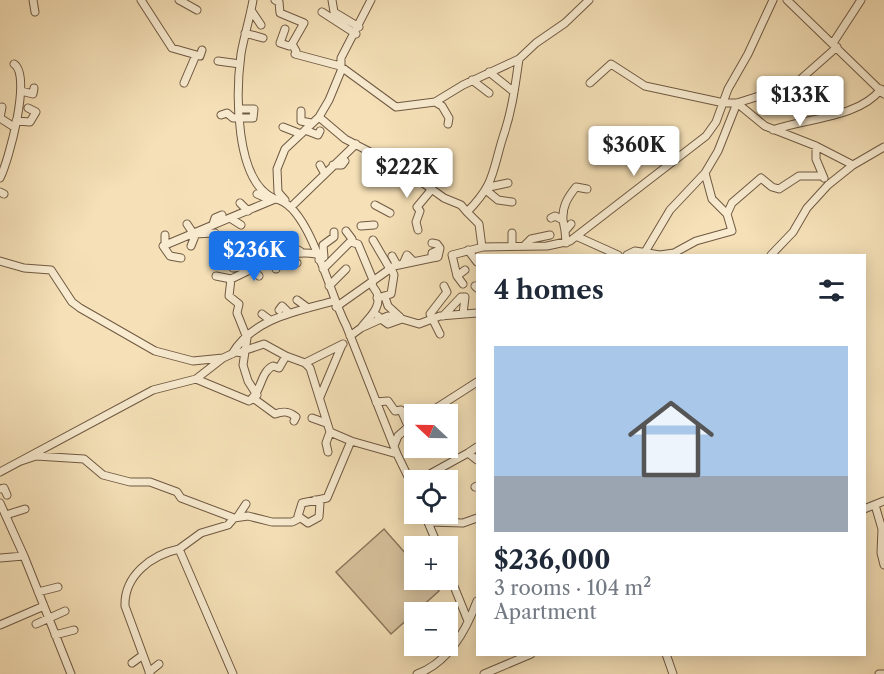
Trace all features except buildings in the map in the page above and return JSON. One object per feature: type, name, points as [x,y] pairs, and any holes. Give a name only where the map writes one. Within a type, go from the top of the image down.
[{"type":"street","points":[[33,0],[35,12]]},
{"type":"street","points":[[141,0],[172,48],[199,53],[184,83]]},
{"type":"street","points":[[180,0],[197,10]]},
{"type":"street","points":[[253,0],[241,52],[239,118],[250,171],[266,198]]},
{"type":"street","points":[[275,0],[279,2],[280,13],[304,23],[289,46],[280,42],[285,29]]},
{"type":"street","points":[[332,0],[334,16],[357,30]]},
{"type":"street","points":[[371,0],[357,30],[342,48],[339,77],[329,100],[318,117],[285,149],[277,169],[278,192],[292,206],[314,242],[317,257],[335,304],[396,450],[407,470]]},
{"type":"street","points":[[292,44],[296,51],[295,54],[340,66],[396,107],[435,102],[472,80],[519,59],[536,43],[566,23],[589,0]]},
{"type":"street","points":[[463,284],[457,276],[452,255],[482,247],[566,243],[578,237],[706,135],[724,103],[773,0]]},
{"type":"street","points":[[773,130],[818,117],[844,115],[882,91],[787,0]]},
{"type":"street","points":[[590,83],[611,64],[645,86],[724,103],[737,103],[794,85],[835,45],[861,0]]},
{"type":"street","points":[[251,10],[261,25]]},
{"type":"street","points":[[245,33],[263,38]]},
{"type":"street","points":[[232,61],[241,52]]},
{"type":"street","points":[[321,60],[326,53]]},
{"type":"street","points":[[467,212],[488,188],[510,119],[519,59]]},
{"type":"street","points":[[218,61],[232,61],[240,64]]},
{"type":"street","points":[[3,175],[23,78],[20,69],[14,64]]},
{"type":"street","points":[[489,72],[514,92]]},
{"type":"street","points":[[472,80],[489,93]]},
{"type":"street","points":[[21,91],[33,94],[34,88]]},
{"type":"street","points":[[435,102],[442,106],[449,118],[448,124]]},
{"type":"street","points":[[737,103],[765,126],[816,146],[854,165]]},
{"type":"street","points":[[645,252],[670,210],[705,173],[718,151],[737,103]]},
{"type":"street","points":[[2,107],[0,118],[15,124],[30,122],[36,112],[28,108]]},
{"type":"street","points":[[221,115],[227,113],[233,118],[253,118],[254,111],[251,108],[239,109]]},
{"type":"street","points":[[301,111],[301,121],[311,123]]},
{"type":"street","points":[[318,117],[356,144],[407,170],[467,212],[478,224],[482,247]]},
{"type":"street","points":[[283,127],[318,135],[320,131]]},
{"type":"street","points":[[292,206],[356,144]]},
{"type":"street","points":[[816,146],[816,159],[828,185]]},
{"type":"street","points":[[772,254],[793,232],[807,207],[828,185],[854,165],[884,147]]},
{"type":"street","points":[[333,165],[342,165],[345,161]]},
{"type":"street","points":[[320,165],[325,174]]},
{"type":"street","points":[[667,254],[674,253],[696,241],[732,231],[727,213],[712,198],[705,173]]},
{"type":"street","points":[[727,213],[732,203],[761,178],[772,187],[779,189],[800,176],[823,176]]},
{"type":"street","points":[[165,245],[248,211],[266,198],[278,178]]},
{"type":"street","points":[[488,188],[508,183]]},
{"type":"street","points":[[566,243],[563,206],[576,187],[587,189]]},
{"type":"street","points":[[488,188],[498,200],[512,202]]},
{"type":"street","points":[[418,230],[416,222],[420,212],[417,207],[432,189]]},
{"type":"street","points":[[257,194],[266,198],[285,200]]},
{"type":"street","points":[[240,203],[248,211]]},
{"type":"street","points":[[375,205],[390,213]]},
{"type":"street","points":[[551,218],[555,216],[563,220]]},
{"type":"street","points":[[227,220],[241,225]]},
{"type":"street","points":[[187,224],[194,233]]},
{"type":"street","points":[[565,231],[571,224]]},
{"type":"street","points":[[361,226],[374,225]]},
{"type":"street","points":[[346,231],[352,239]]},
{"type":"street","points":[[286,244],[317,257],[324,257],[322,245],[334,237],[334,232]]},
{"type":"street","points":[[194,233],[215,233]]},
{"type":"street","points":[[191,246],[194,233]]},
{"type":"street","points":[[512,234],[512,245]]},
{"type":"street","points":[[524,246],[531,239],[550,235]]},
{"type":"street","points":[[165,236],[163,248],[170,256],[181,258]]},
{"type":"street","points":[[578,237],[616,254]]},
{"type":"street","points":[[372,240],[395,266]]},
{"type":"street","points":[[322,269],[350,242],[354,242],[359,246],[373,279],[372,285],[388,306],[402,319],[418,324],[446,316],[476,313]]},
{"type":"street","points":[[232,354],[240,342],[270,320],[308,308],[335,304],[395,266],[432,258],[432,252],[439,250],[437,244],[432,243]]},
{"type":"street","points":[[216,276],[231,279],[300,250]]},
{"type":"street","points":[[468,250],[476,261]]},
{"type":"street","points":[[245,251],[238,259],[237,268],[249,266],[250,270],[259,276]]},
{"type":"street","points":[[633,254],[645,252],[655,254]]},
{"type":"street","points":[[286,255],[297,263]]},
{"type":"street","points":[[305,363],[342,345],[376,311],[381,298],[391,294],[395,266],[392,256]]},
{"type":"street","points":[[272,260],[276,262],[276,269]]},
{"type":"street","points":[[0,261],[24,268],[51,270],[72,302],[155,351],[193,361],[223,358]]},
{"type":"street","points":[[329,286],[346,269]]},
{"type":"street","points":[[457,276],[465,270]]},
{"type":"street","points":[[231,279],[229,296],[239,304],[237,313],[247,338],[243,352],[248,381],[255,397],[275,414],[283,411],[292,414],[296,417],[294,421]]},
{"type":"street","points":[[440,334],[430,314],[447,292],[444,286]]},
{"type":"street","points":[[446,316],[461,297],[465,297],[463,314]]},
{"type":"street","points":[[297,300],[308,308]]},
{"type":"street","points":[[279,310],[282,306],[289,313]]},
{"type":"street","points":[[376,311],[388,324],[402,319]]},
{"type":"street","points":[[262,314],[270,320]]},
{"type":"street","points":[[446,316],[455,324]]},
{"type":"street","points":[[360,328],[381,318]]},
{"type":"street","points":[[0,472],[153,390],[196,379],[223,358],[264,344],[305,363],[310,368],[330,432],[351,441],[396,450]]},
{"type":"street","points":[[320,398],[342,345]]},
{"type":"street","points":[[196,379],[249,401],[255,397],[267,370],[273,366],[279,368],[286,356]]},
{"type":"street","points":[[441,404],[465,386],[476,382]]},
{"type":"street","points":[[376,402],[388,401],[395,411],[401,410],[403,414]]},
{"type":"street","points":[[312,418],[326,423]]},
{"type":"street","points":[[396,450],[398,436],[404,430]]},
{"type":"street","points":[[328,452],[326,443],[330,432]]},
{"type":"street","points":[[300,518],[308,523],[315,521],[351,441]]},
{"type":"street","points":[[439,470],[476,448]]},
{"type":"street","points":[[468,453],[476,459]]},
{"type":"street","points":[[21,461],[36,456],[84,459],[103,475],[130,482],[150,482],[177,492],[181,498],[236,517],[248,516],[272,522],[292,522],[300,518]]},
{"type":"street","points":[[0,489],[4,488],[7,495]]},
{"type":"street","points":[[300,518],[299,509],[302,503],[327,498]]},
{"type":"street","points":[[315,500],[320,503],[321,509]]},
{"type":"street","points":[[866,508],[884,501]]},
{"type":"street","points":[[159,664],[149,673],[125,606],[127,586],[137,572],[162,555],[179,549],[201,533],[228,525],[246,504]]},
{"type":"street","points":[[875,505],[882,529],[881,553],[884,565]]},
{"type":"street","points":[[25,509],[2,509],[24,556],[71,674]]},
{"type":"street","points":[[458,522],[463,523],[476,518]]},
{"type":"street","points":[[179,549],[229,655],[233,674]]},
{"type":"street","points":[[0,558],[24,556]]},
{"type":"street","points":[[38,592],[58,587]]},
{"type":"street","points":[[455,590],[468,621]]},
{"type":"street","points":[[417,674],[429,669],[449,653],[476,603]]},
{"type":"street","points":[[0,625],[44,606]]},
{"type":"street","points":[[36,624],[65,611]]},
{"type":"street","points":[[55,635],[74,630]]},
{"type":"street","points":[[132,663],[143,655]]},
{"type":"street","points":[[484,674],[526,656]]},
{"type":"street","points":[[667,656],[673,674]]},
{"type":"street","points":[[879,674],[884,674]]},
{"type":"shaded area","points":[[384,529],[404,552],[404,590],[439,591],[427,602],[404,602],[404,622],[391,634],[336,572]]}]
